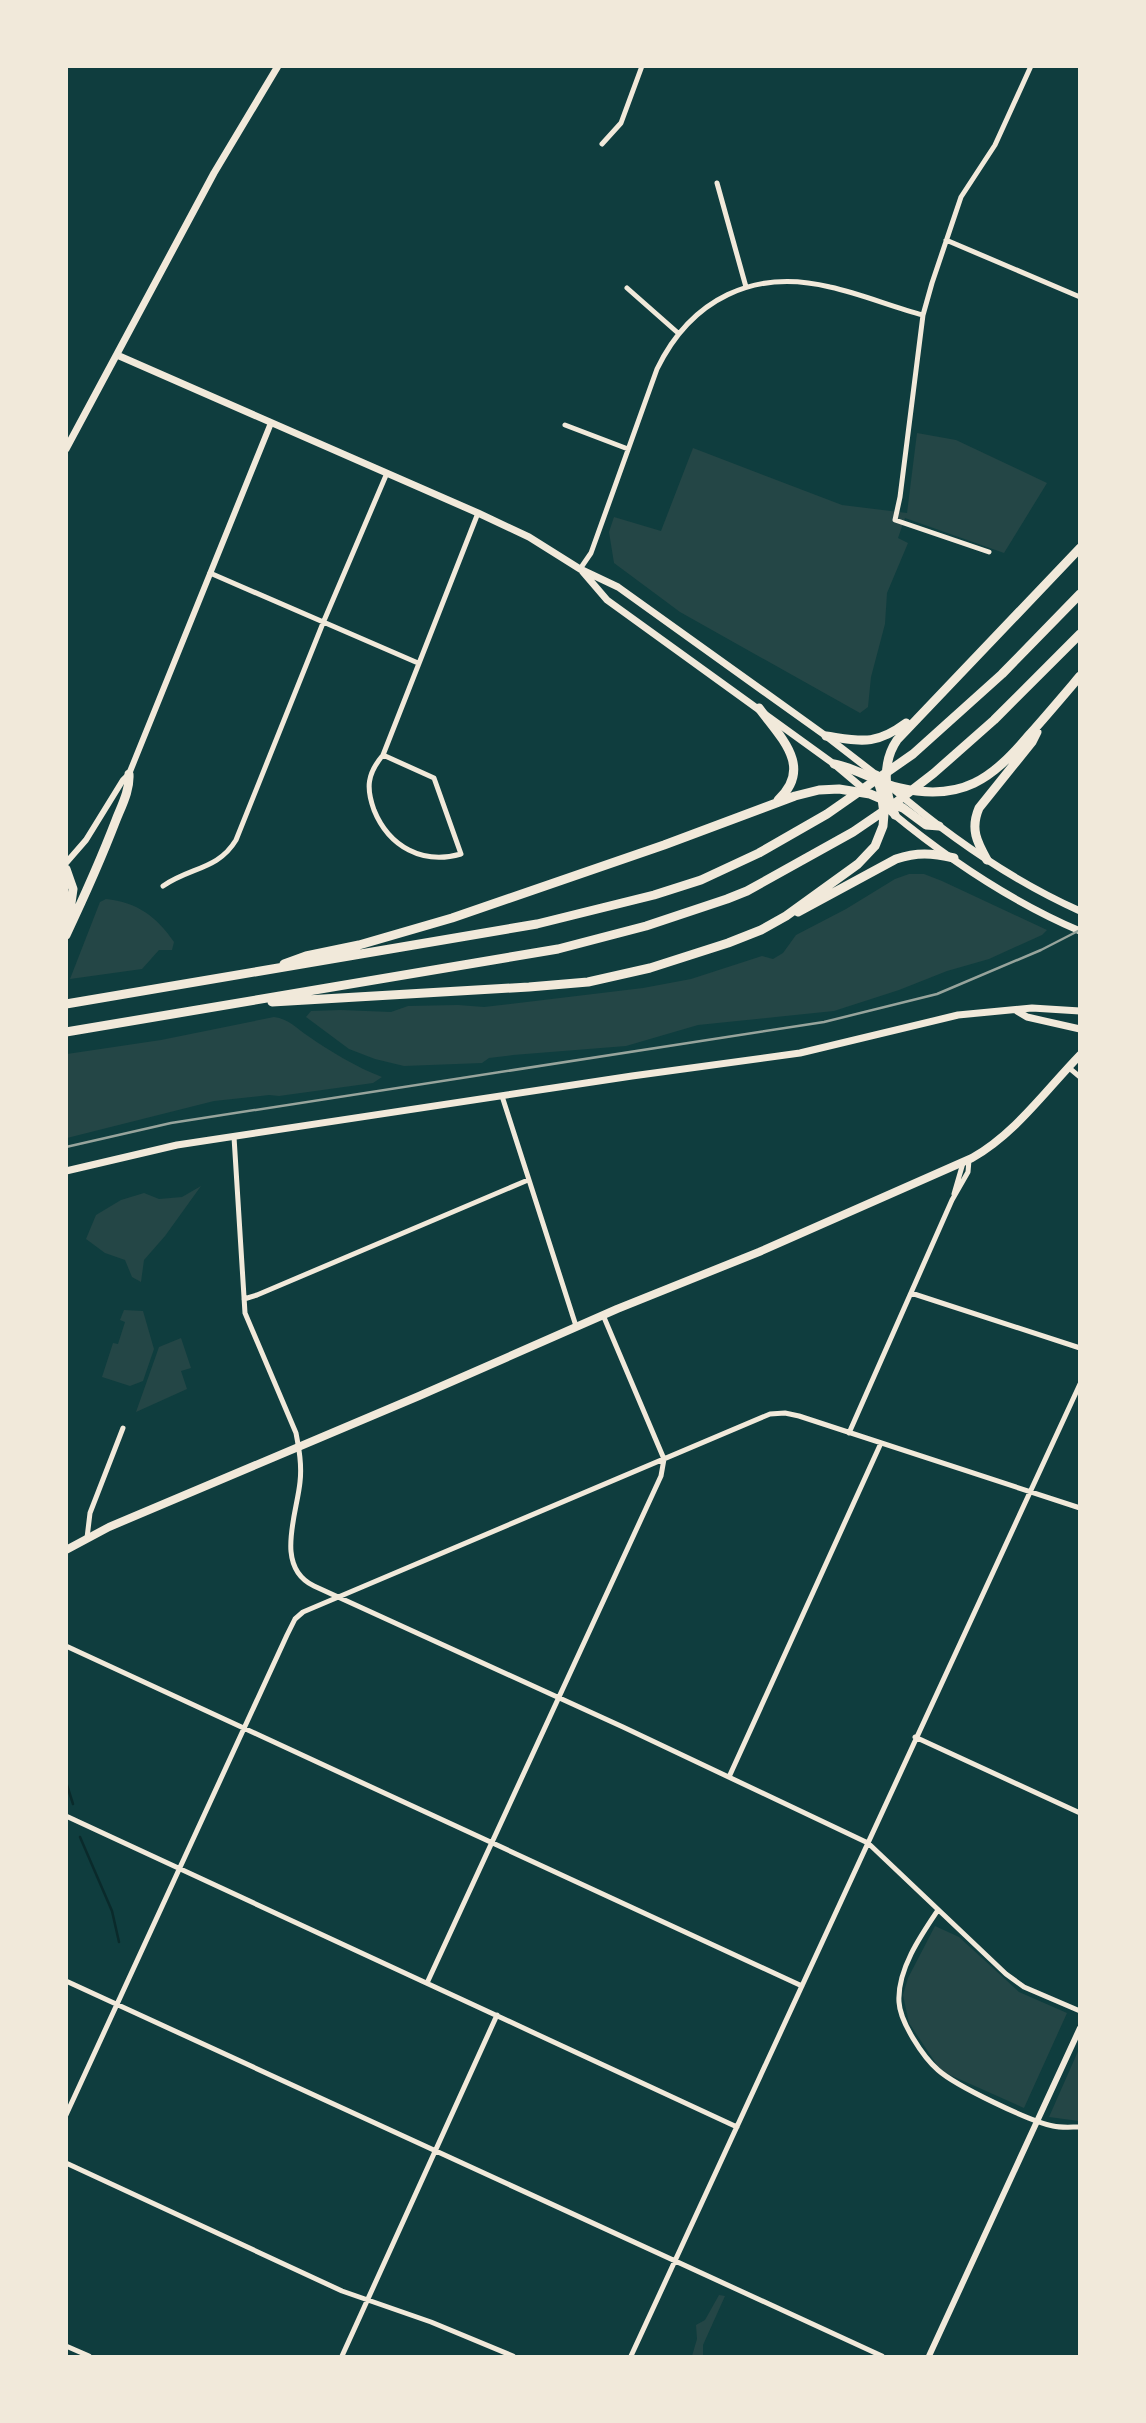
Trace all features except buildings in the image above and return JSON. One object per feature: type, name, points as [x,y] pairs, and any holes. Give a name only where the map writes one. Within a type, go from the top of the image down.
[{"type":"highway","points":[[786,916],[858,863],[875,846],[883,826],[885,802],[878,778],[893,746],[914,720],[1080,548]]},
{"type":"highway","points":[[66,1004],[537,924],[654,895],[720,872],[827,814],[912,754],[974,702],[1080,594]]},
{"type":"highway","points":[[66,1032],[513,958],[635,929],[747,891],[853,832],[934,773],[994,720],[1080,634]]},
{"type":"highway","points":[[834,764],[925,792],[950,792],[966,788],[996,771],[1080,676]]},
{"type":"highway","points":[[759,708],[789,748],[794,761],[790,783],[774,804]]},
{"type":"highway","points":[[987,860],[977,842],[974,820],[979,808],[1032,741],[1046,715]]},
{"type":"highway","points":[[826,736],[867,741],[881,738],[914,720]]},
{"type":"highway","points":[[67,934],[91,883],[124,800],[130,784],[129,774]]},
{"type":"highway","points":[[266,971],[306,956],[359,945],[452,918],[819,790],[839,789],[870,794],[926,825],[939,826]]},
{"type":"highway","points":[[885,802],[895,815]]},
{"type":"highway","points":[[252,1000],[276,1002],[588,982],[692,956],[761,929],[808,908],[895,859],[925,852],[954,858]]},
{"type":"highway","points":[[66,869],[73,889],[67,934]]},
{"type":"main road","points":[[66,449],[214,173],[278,66]]},
{"type":"main road","points":[[117,355],[478,513],[545,546],[580,569],[618,587],[826,736],[939,826],[987,860],[1049,897],[1080,911]]},
{"type":"main road","points":[[580,569],[607,600],[759,708],[870,794]]},
{"type":"main road","points":[[895,815],[1017,900],[1080,931]]},
{"type":"main road","points":[[66,1171],[164,1148],[800,1053],[958,1015],[1032,1008],[1080,1011]]},
{"type":"main road","points":[[1016,1010],[1027,1017],[1080,1029]]},
{"type":"main road","points":[[66,1550],[87,1538],[576,1326],[748,1256],[966,1161],[1001,1139],[1080,1055]]},
{"type":"street","points":[[602,144],[621,123],[642,66]]},
{"type":"street","points":[[989,552],[895,520],[923,314],[961,197],[995,145],[1031,66]]},
{"type":"street","points":[[717,183],[746,287]]},
{"type":"street","points":[[946,240],[1080,297]]},
{"type":"street","points":[[580,569],[591,553],[657,369],[678,334],[709,305],[746,287],[781,280],[815,283],[923,314]]},
{"type":"street","points":[[627,288],[678,334]]},
{"type":"street","points":[[66,863],[86,840],[129,774],[271,423]]},
{"type":"street","points":[[565,425],[628,449]]},
{"type":"street","points":[[163,886],[177,876],[212,865],[228,853],[236,840],[387,472]]},
{"type":"street","points":[[383,755],[434,778],[461,854],[447,858],[429,858],[398,844],[385,832],[369,796],[368,786],[369,777],[383,755],[478,513]]},
{"type":"street","points":[[210,573],[418,663]]},
{"type":"street","points":[[1068,1067],[1080,1077]]},
{"type":"street","points":[[502,1097],[576,1326]]},
{"type":"street","points":[[234,1137],[246,1316],[296,1433],[301,1479],[291,1532],[293,1557],[305,1581],[868,1843],[1006,1974],[1024,1987],[1080,2011]]},
{"type":"street","points":[[849,1433],[952,1200],[966,1161]]},
{"type":"street","points":[[244,1299],[257,1296],[528,1180]]},
{"type":"street","points":[[911,1293],[1080,1348]]},
{"type":"street","points":[[427,1983],[661,1476],[664,1459],[603,1315]]},
{"type":"street","points":[[631,2357],[1080,1384]]},
{"type":"street","points":[[66,2115],[295,1619],[303,1612],[770,1414],[799,1416],[1080,1507]]},
{"type":"street","points":[[87,1538],[90,1513],[123,1428]]},
{"type":"street","points":[[729,1777],[881,1443]]},
{"type":"street","points":[[66,1646],[802,1986]]},
{"type":"street","points":[[915,1737],[1080,1812]]},
{"type":"street","points":[[66,1816],[737,2127]]},
{"type":"street","points":[[939,1910],[923,1931],[902,1979],[899,2002],[903,2020],[931,2063],[944,2076],[1037,2120],[1055,2126],[1080,2127]]},
{"type":"street","points":[[66,1982],[882,2357]]},
{"type":"street","points":[[342,2357],[497,2015]]},
{"type":"street","points":[[929,2357],[1080,2028]]},
{"type":"street","points":[[66,2163],[367,2301],[444,2326],[513,2357]]},
{"type":"street","points":[[66,2346],[89,2357]]},
{"type":"shaded area","points":[[917,433],[956,440],[1047,483],[1004,553],[905,518],[898,538],[908,543],[887,593],[885,624],[871,677],[868,707],[860,713],[680,612],[614,563],[609,532],[614,517],[661,531],[693,448],[842,505],[907,513]]},
{"type":"shaded area","points":[[909,874],[924,874],[942,881],[1047,930],[1042,935],[989,959],[834,1011],[698,1025],[626,1046],[513,1055],[489,1058],[482,1063],[404,1066],[375,1059],[349,1049],[306,1017],[311,1011],[391,1012],[408,1006],[484,1007],[643,988],[691,979],[762,956],[773,959],[783,953],[796,935],[895,879]]},
{"type":"shaded area","points":[[106,899],[137,907],[153,918],[174,942],[172,950],[159,950],[142,969],[70,979],[100,902]]},
{"type":"shaded area","points":[[274,1017],[288,1022],[335,1053],[382,1077],[373,1083],[279,1096],[214,1101],[67,1138],[67,1054],[161,1040]]},
{"type":"shaded area","points":[[201,1186],[144,1260],[141,1282],[132,1277],[125,1260],[105,1253],[86,1239],[96,1215],[121,1200],[144,1193],[159,1199],[182,1197]]},
{"type":"shaded area","points":[[124,1310],[143,1311],[154,1349],[143,1381],[130,1386],[102,1377],[113,1343],[118,1344],[125,1322],[120,1320]]},
{"type":"shaded area","points":[[181,1338],[191,1368],[181,1371],[187,1389],[136,1412],[159,1347]]},
{"type":"shaded area","points":[[935,1926],[959,1937],[1019,1992],[1067,2013],[1024,2108],[941,2071],[909,2023],[903,1995],[908,1978]]},
{"type":"shaded area","points":[[1079,2049],[1079,2121],[1049,2117]]},
{"type":"shaded area","points":[[719,2295],[725,2296],[703,2345],[703,2356],[692,2356],[697,2339],[696,2325],[705,2320]]},
{"type":"waterway","points":[[66,1782],[73,1804]]},
{"type":"waterway","points":[[80,1837],[112,1911],[119,1942]]},
{"type":"railway","points":[[66,1147],[171,1123],[824,1022],[937,994],[1041,950],[1080,930]]}]
